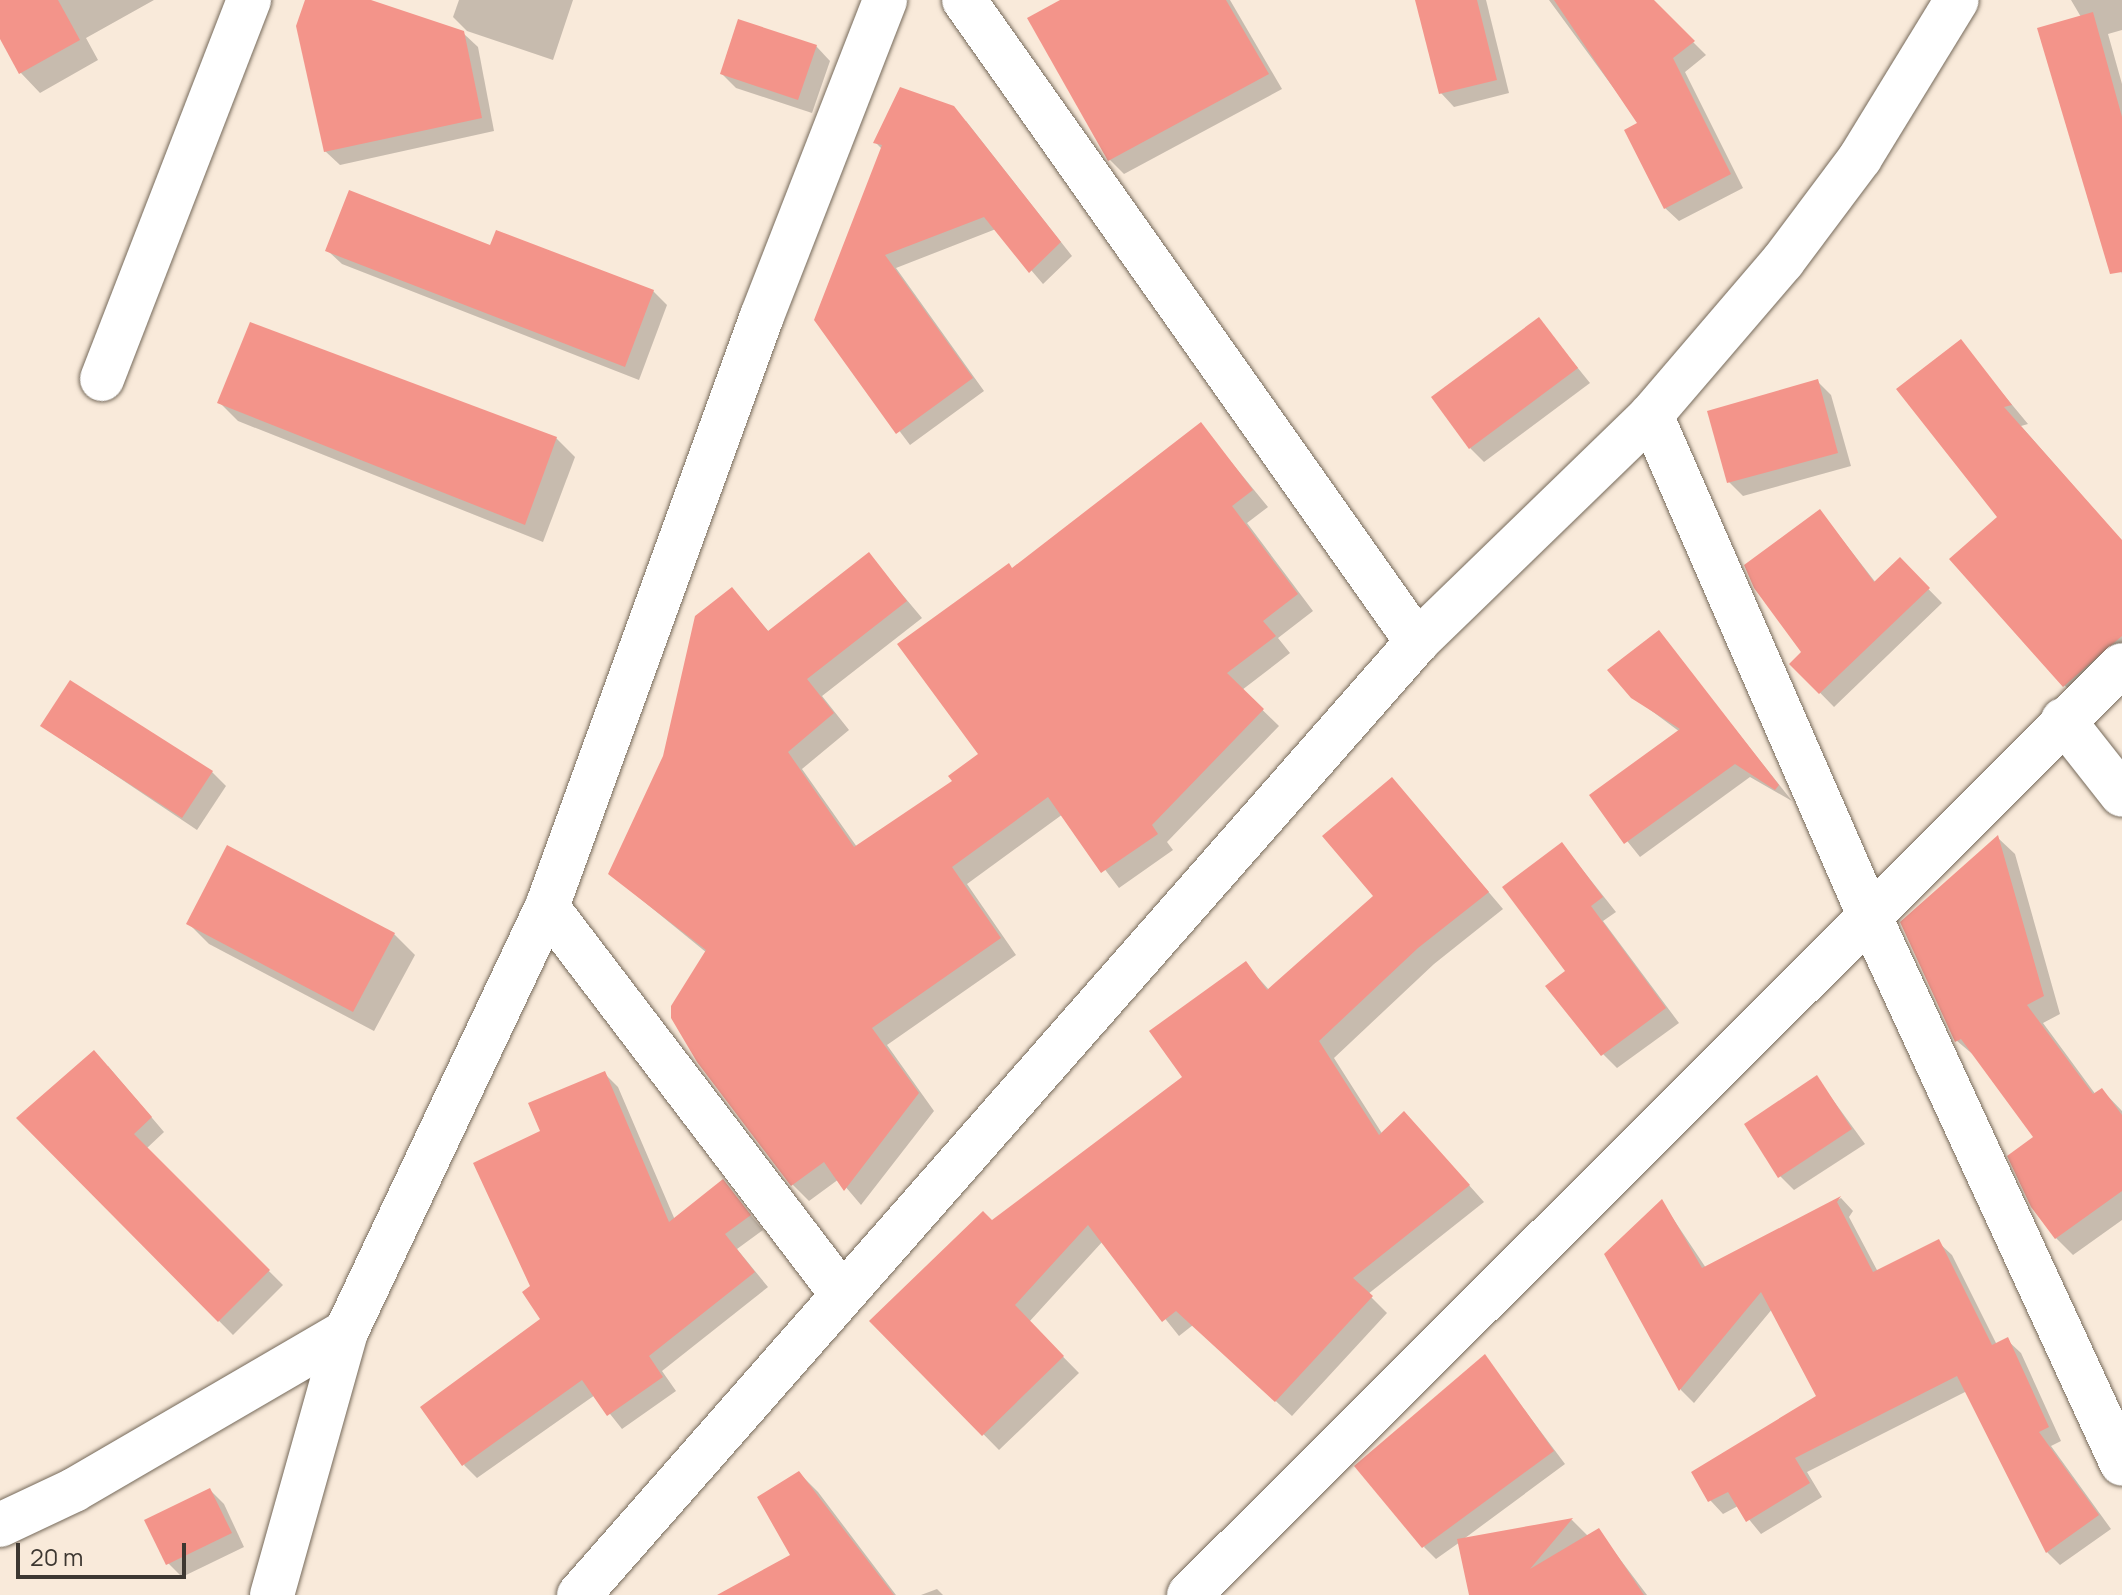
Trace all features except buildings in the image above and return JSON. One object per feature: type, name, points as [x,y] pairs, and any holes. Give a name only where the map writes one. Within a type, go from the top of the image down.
[{"type":"street","points":[[102,379],[249,0]]},
{"type":"street","points":[[272,1595],[346,1332],[547,907],[762,316],[885,0]]},
{"type":"street","points":[[964,0],[1417,642]]},
{"type":"street","points":[[579,1595],[1417,642],[1651,415],[1783,261],[1860,158],[1957,0]]},
{"type":"street","points":[[1651,415],[1869,915],[2122,1464]]},
{"type":"street","points":[[1189,1595],[2063,720],[2122,665]]},
{"type":"street","points":[[2063,720],[2122,795]]},
{"type":"street","points":[[547,907],[842,1294]]},
{"type":"street","points":[[0,1525],[74,1490],[346,1332]]}]
